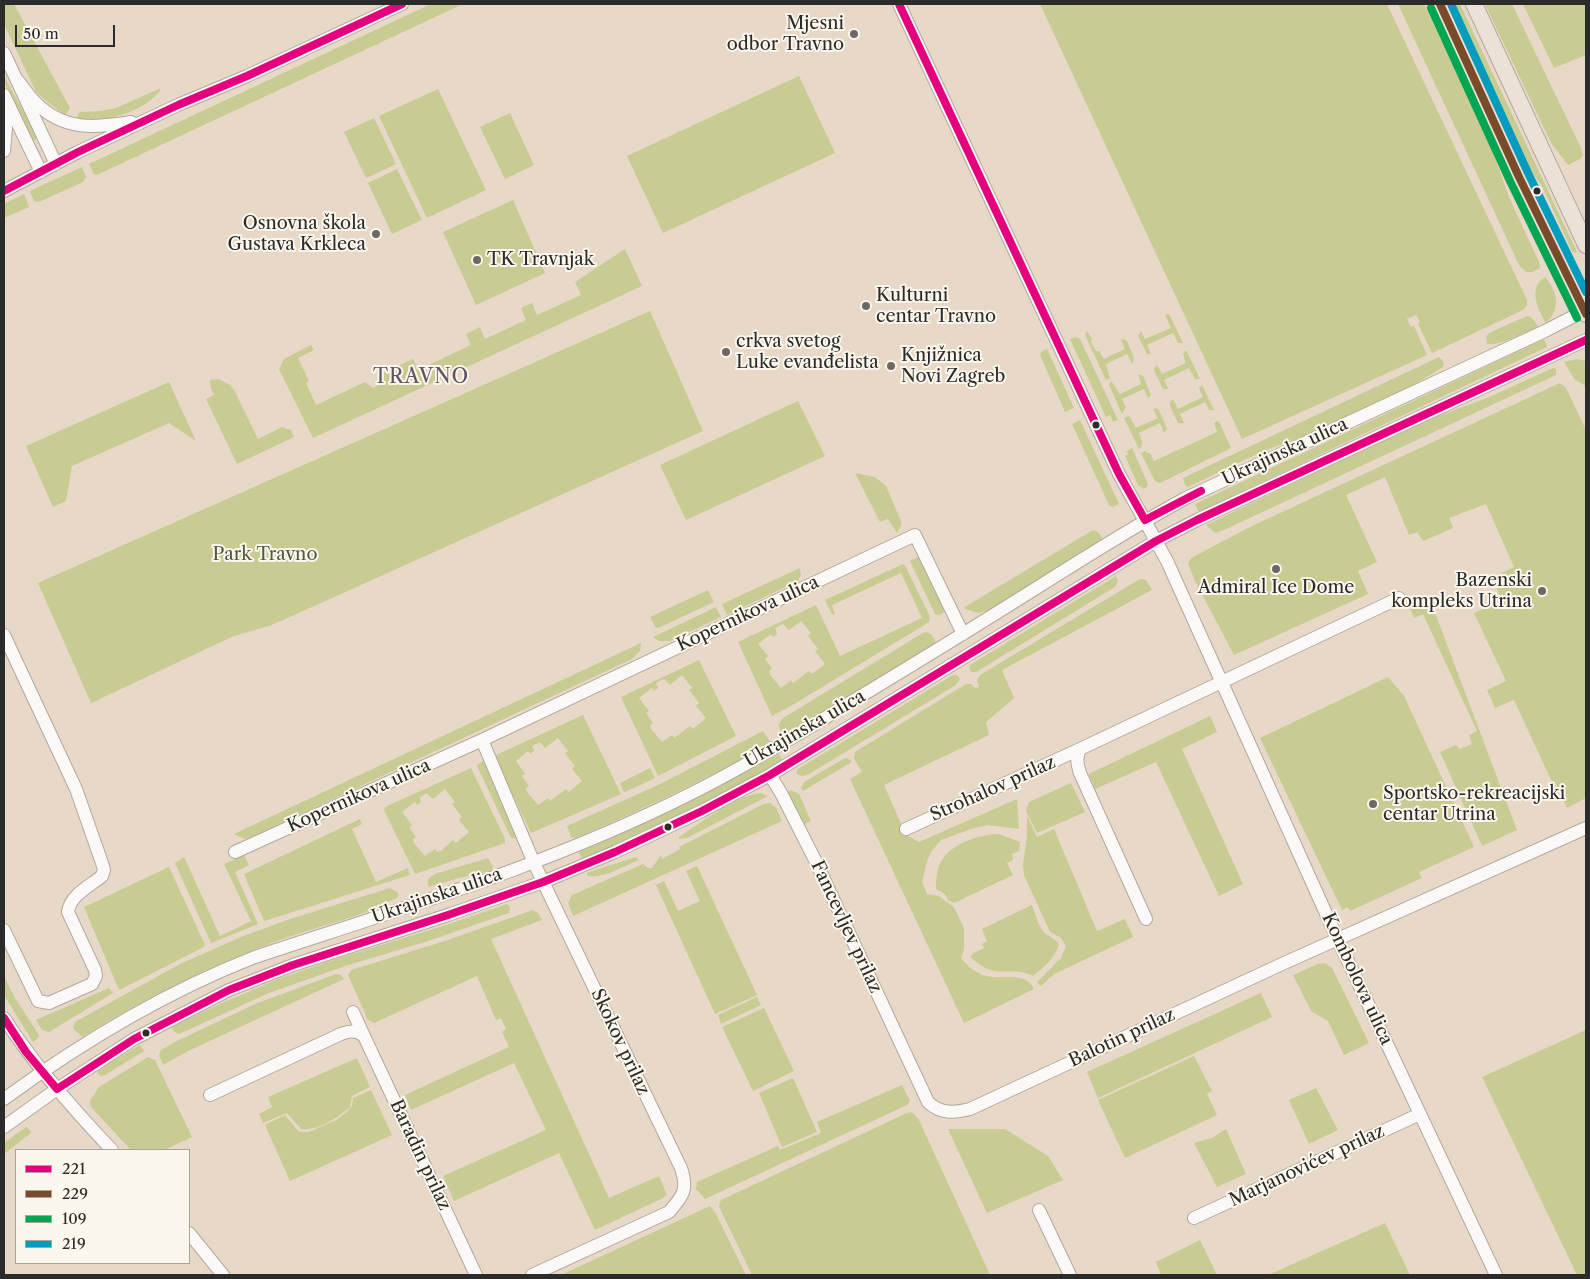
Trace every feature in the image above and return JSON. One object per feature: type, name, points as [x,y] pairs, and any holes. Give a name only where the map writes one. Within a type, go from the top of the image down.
[{"type":"main road","points":[[1440,4],[1519,177],[1586,312]]},
{"type":"main road","points":[[1474,4],[1586,245]]},
{"type":"street","points":[[4,191],[146,120],[247,76],[402,4]]},
{"type":"street","name":"Kombolova ulica","points":[[899,4],[1119,474],[1168,561],[1220,681],[1338,940],[1496,1275]]},
{"type":"street","points":[[4,53],[56,164]]},
{"type":"street","points":[[19,82],[36,103],[46,111],[74,125],[94,127],[146,120]]},
{"type":"street","points":[[4,95],[41,172]]},
{"type":"street","points":[[4,106],[6,128],[4,151]]},
{"type":"street","name":"Ukrajinska ulica","points":[[4,1099],[42,1071],[123,1020],[222,970],[255,957],[487,881],[605,834],[693,793],[779,746],[963,634],[1144,520],[1186,498],[1586,312]]},
{"type":"street","name":"Ukrajinska ulica","points":[[4,1127],[56,1089],[134,1039],[229,990],[293,965],[543,882],[658,832],[770,775],[1156,541],[1586,340]]},
{"type":"street","name":"Kopernikova ulica","points":[[235,852],[482,740],[915,535],[963,634]]},
{"type":"street","points":[[1220,681],[1399,598]]},
{"type":"street","points":[[4,635],[76,789],[104,870],[102,876],[73,899],[69,905],[68,912],[95,970],[96,976],[92,984],[48,1003],[38,1002],[4,930]]},
{"type":"street","name":"Strohalov prilaz","points":[[906,828],[1080,749],[1220,681]]},
{"type":"street","points":[[482,740],[534,863]]},
{"type":"street","name":"Strohalov prilaz","points":[[1080,749],[1077,763],[1080,773],[1146,919]]},
{"type":"street","name":"Fancevljev prilaz","points":[[770,775],[815,860],[918,1081]]},
{"type":"street","points":[[1338,940],[1586,828]]},
{"type":"street","name":"Skokov prilaz","points":[[532,1275],[669,1212],[678,1202],[686,1182],[681,1168],[534,863]]},
{"type":"street","name":"Balotin prilaz","points":[[918,1081],[928,1102],[935,1109],[945,1112],[970,1108],[1338,940]]},
{"type":"street","name":"Baradin prilaz","points":[[353,1012],[476,1275]]},
{"type":"street","points":[[4,1018],[26,1052],[56,1089],[111,1149]]},
{"type":"street","points":[[210,1095],[341,1034],[355,1032],[364,1036]]},
{"type":"street","name":"Marjanovićev prilaz","points":[[1194,1218],[1420,1114]]},
{"type":"street","points":[[1039,1210],[1070,1275]]},
{"type":"street","points":[[190,1234],[223,1275]]},
{"type":"green space","points":[[4,4],[14,4],[70,108],[65,115],[36,92],[4,24]]},
{"type":"green space","points":[[431,4],[463,4],[101,173],[94,174],[89,164]]},
{"type":"green space","points":[[1040,4],[1387,4],[1527,300],[1527,306],[1523,310],[1432,353],[1418,324],[1420,322],[1416,315],[1407,319],[1411,327],[1414,326],[1427,355],[1242,439]]},
{"type":"green space","points":[[1398,4],[1424,4],[1490,144],[1509,197],[1540,268],[1532,272],[1526,272],[1519,265]]},
{"type":"green space","points":[[1450,4],[1460,4],[1577,252],[1573,253],[1542,186],[1524,162]]},
{"type":"green space","points":[[1485,4],[1512,4],[1581,148],[1583,155],[1580,159],[1568,165],[1551,143]]},
{"type":"green space","points":[[1523,4],[1586,4],[1586,55],[1554,68]]},
{"type":"green space","points":[[4,76],[38,138],[32,141],[4,82]]},
{"type":"green space","points":[[799,76],[835,153],[663,233],[627,156]]},
{"type":"green space","points":[[161,88],[156,96],[147,103],[123,115],[96,120],[76,118],[80,112],[116,108]]},
{"type":"green space","points":[[438,89],[486,190],[427,218],[379,116]]},
{"type":"green space","points":[[510,113],[534,165],[505,179],[480,127]]},
{"type":"green space","points":[[374,118],[396,164],[366,178],[344,132]]},
{"type":"green space","points":[[82,167],[86,177],[83,182],[39,202],[34,201],[30,191]]},
{"type":"green space","points":[[397,169],[422,220],[392,234],[368,183]]},
{"type":"green space","points":[[24,194],[29,207],[4,218],[4,204]]},
{"type":"green space","points":[[513,200],[545,273],[476,305],[443,232]]},
{"type":"green space","points":[[625,249],[642,286],[313,438],[279,369],[284,359],[311,345],[314,350],[298,358],[309,381],[306,383],[316,405],[365,382],[373,388],[384,382],[384,372],[413,359],[418,370],[471,345],[466,334],[480,327],[485,339],[526,320],[521,308],[532,303],[537,315],[581,295],[575,282]]},
{"type":"green space","points":[[1545,277],[1553,289],[1556,300],[1554,312],[1546,323],[1537,305],[1535,292]]},
{"type":"green space","name":"Park Travno","points":[[650,311],[703,431],[292,616],[269,626],[234,636],[91,703],[38,583]]},
{"type":"green space","points":[[1169,314],[1183,343],[1178,343],[1173,333],[1147,345],[1151,354],[1147,354],[1138,336],[1141,331],[1145,339],[1171,328],[1165,315]]},
{"type":"green space","points":[[1527,316],[1531,317],[1539,327],[1506,341],[1487,344],[1486,337],[1489,333]]},
{"type":"green space","points":[[1087,331],[1092,339],[1091,343],[1104,359],[1125,349],[1121,340],[1127,341],[1134,358],[1132,364],[1127,354],[1106,364],[1110,378],[1106,380],[1085,335]]},
{"type":"green space","points":[[1076,337],[1080,339],[1118,420],[1113,422],[1110,415],[1106,417],[1070,339]]},
{"type":"green space","points":[[1544,339],[1547,347],[1199,512],[1195,504]]},
{"type":"green space","points":[[1047,349],[1074,408],[1065,412],[1040,355],[1041,352]]},
{"type":"green space","points":[[1186,350],[1200,379],[1195,379],[1189,368],[1164,380],[1168,389],[1163,389],[1154,370],[1155,367],[1157,365],[1162,374],[1186,363],[1183,354]]},
{"type":"green space","points":[[1439,357],[1444,362],[1443,367],[1409,388],[1323,429],[1261,452],[1188,487],[1185,485],[1183,478]]},
{"type":"green space","points":[[1577,359],[1586,361],[1586,386],[1575,380],[1564,362]]},
{"type":"green space","points":[[1553,368],[1556,369],[1556,375],[1224,530],[1215,533],[1206,525],[1419,423],[1487,398]]},
{"type":"green space","points":[[1138,374],[1143,376],[1151,395],[1148,398],[1144,389],[1122,399],[1126,407],[1122,414],[1109,383],[1112,382],[1120,394],[1141,384]]},
{"type":"green space","points":[[219,379],[230,385],[234,390],[258,439],[282,427],[291,430],[294,437],[237,464],[206,399],[214,395],[210,380]]},
{"type":"green space","points":[[169,382],[196,441],[169,423],[72,466],[66,501],[53,507],[26,446]]},
{"type":"green space","points":[[1560,383],[1566,388],[1586,430],[1586,798],[1567,808],[1554,781],[1552,782],[1514,700],[1495,708],[1487,690],[1506,681],[1474,613],[1490,606],[1494,608],[1503,604],[1493,579],[1514,567],[1486,504],[1449,518],[1453,528],[1423,541],[1417,532],[1409,535],[1385,477],[1346,495],[1377,562],[1358,571],[1368,594],[1234,655],[1195,581],[1188,563],[1191,558],[1252,526]]},
{"type":"green space","points":[[1202,385],[1214,410],[1209,410],[1205,402],[1180,414],[1184,423],[1178,423],[1170,402],[1173,399],[1178,409],[1203,397],[1199,388]]},
{"type":"green space","points":[[798,401],[825,456],[686,520],[660,465]]},
{"type":"green space","points":[[1153,409],[1159,410],[1167,429],[1164,433],[1160,423],[1139,433],[1142,446],[1139,449],[1124,418],[1130,417],[1136,428],[1158,418]]},
{"type":"green space","points":[[1080,420],[1119,504],[1112,507],[1109,505],[1072,424]]},
{"type":"green space","points":[[1217,421],[1231,448],[1160,483],[1155,481],[1141,453],[1145,451],[1150,453],[1154,461],[1217,432],[1214,423]]},
{"type":"green space","points":[[1132,448],[1147,482],[1148,486],[1144,489],[1138,485],[1125,456],[1128,454],[1127,451]]},
{"type":"green space","points":[[855,473],[875,477],[886,486],[901,521],[897,533],[888,519],[880,522]]},
{"type":"green space","points":[[1093,530],[1098,532],[1103,540],[989,610],[978,613],[963,608]]},
{"type":"green space","points":[[920,556],[946,611],[940,615],[935,614],[910,561]]},
{"type":"green space","points":[[903,564],[930,617],[929,622],[772,716],[738,642],[816,605],[840,656],[922,618],[901,573],[832,605],[835,615],[832,614],[825,600]],"holes":[[[801,621],[811,633],[808,636],[818,649],[815,651],[825,664],[812,674],[809,671],[793,683],[791,680],[781,688],[770,675],[769,671],[772,668],[765,659],[768,656],[758,644],[771,634],[773,637],[777,634],[775,628],[783,624],[789,630]]]},
{"type":"green space","points":[[800,568],[801,575],[798,581],[727,615],[722,604]]},
{"type":"green space","points":[[1116,576],[1118,581],[1115,587],[976,672],[971,672],[970,665]]},
{"type":"green space","points":[[1140,579],[1146,580],[1152,590],[1002,670],[1014,698],[986,722],[989,735],[884,785],[906,835],[919,842],[1017,799],[1019,829],[987,825],[941,840],[931,852],[922,882],[927,894],[939,896],[954,907],[964,928],[964,949],[961,958],[966,963],[975,971],[986,976],[1020,978],[1030,983],[1034,989],[964,1023],[850,779],[862,772],[854,759],[855,752],[966,684],[971,684],[975,688],[979,687],[977,680],[980,675]]},
{"type":"green space","points":[[708,590],[714,602],[658,628],[655,627],[650,617]]},
{"type":"green space","points":[[1429,597],[1517,830],[1482,846],[1440,752],[1456,745],[1460,749],[1472,744],[1469,735],[1477,731],[1423,614],[1414,618],[1409,605]]},
{"type":"green space","points":[[716,607],[721,617],[670,641],[659,641],[653,637]]},
{"type":"green space","points":[[927,632],[932,635],[936,643],[795,729],[784,735],[782,734],[778,725],[783,718]]},
{"type":"green space","points":[[641,643],[640,651],[632,659],[252,837],[244,839],[234,834]]},
{"type":"green space","points":[[699,660],[736,736],[658,776],[621,697]],"holes":[[[682,675],[692,688],[689,690],[699,703],[696,706],[706,718],[693,729],[690,726],[674,738],[672,735],[662,742],[651,729],[650,725],[653,723],[646,713],[649,711],[639,698],[652,688],[654,691],[658,688],[656,683],[664,679],[670,685]]]},
{"type":"green space","points":[[953,675],[957,675],[960,679],[956,685],[809,774],[802,776],[797,774],[798,769]]},
{"type":"green space","name":"Sportsko-rekreacijski centar Utrina","points":[[1388,677],[1404,696],[1474,847],[1419,872],[1422,878],[1350,911],[1348,907],[1342,910],[1260,738]]},
{"type":"green space","points":[[583,715],[621,794],[531,833],[494,756]],"holes":[[[558,738],[568,751],[565,753],[575,766],[572,769],[582,781],[569,792],[566,789],[550,801],[548,798],[538,805],[527,792],[526,788],[529,786],[522,776],[525,774],[516,761],[528,751],[530,754],[534,751],[532,746],[540,742],[545,748]]]},
{"type":"green space","points":[[1210,716],[1217,732],[1182,749],[1243,884],[1219,896],[1156,762],[1095,789],[1089,774]]},
{"type":"green space","points":[[763,731],[771,743],[650,805],[576,838],[571,837],[567,826],[658,785]]},
{"type":"green space","points":[[779,754],[783,761],[633,837],[582,860],[579,852],[680,806]]},
{"type":"green space","points":[[845,758],[852,762],[803,791],[801,788],[804,782]]},
{"type":"green space","points":[[484,761],[519,836],[517,839],[511,838],[477,766]]},
{"type":"green space","points":[[471,768],[505,839],[505,843],[415,874],[384,810],[385,807]],"holes":[[[445,789],[455,802],[452,804],[462,817],[459,820],[469,832],[456,843],[453,840],[441,851],[437,852],[435,849],[425,856],[414,843],[413,839],[416,837],[409,827],[412,825],[402,812],[415,802],[417,805],[421,802],[420,797],[427,793],[433,799]]]},
{"type":"green space","points":[[650,768],[655,778],[625,792],[623,791],[620,783]]},
{"type":"green space","points":[[1071,783],[1085,812],[1037,833],[1026,811],[1029,802]]},
{"type":"green space","points":[[791,790],[799,794],[811,821],[802,825],[788,795],[788,792]]},
{"type":"green space","points":[[760,793],[768,796],[687,838],[679,839],[679,837],[730,804]]},
{"type":"green space","points":[[770,803],[776,808],[782,821],[573,916],[568,903],[572,895],[643,864],[648,868],[652,868],[661,855],[662,859],[680,849],[679,847],[764,804]]},
{"type":"green space","points":[[1027,816],[1037,837],[1054,829],[1097,931],[1125,919],[1133,937],[1054,974],[1041,986],[1037,982],[1061,958],[1066,946],[1061,938],[1050,932],[1024,875],[1023,864],[1027,836]]},
{"type":"green space","points":[[360,819],[362,824],[352,829],[376,882],[408,868],[410,875],[264,921],[244,874]]},
{"type":"green space","points":[[999,834],[1020,842],[1019,851],[1012,854],[1013,860],[1007,863],[1013,875],[954,903],[937,890],[936,880],[940,864],[952,849],[970,840]]},
{"type":"green space","points":[[244,855],[249,865],[235,872],[258,924],[211,943],[175,863],[184,857],[220,936],[251,921],[224,864]]},
{"type":"green space","points":[[636,857],[639,860],[612,872],[598,876],[587,875],[589,872]]},
{"type":"green space","points":[[488,858],[493,867],[491,871],[429,887],[429,879],[435,874]]},
{"type":"green space","points":[[697,866],[757,995],[715,1014],[656,885],[664,881],[678,911],[700,901],[686,871]]},
{"type":"green space","points":[[169,867],[205,945],[119,990],[84,907]]},
{"type":"green space","points":[[390,888],[398,893],[398,897],[369,911],[277,941],[226,961],[129,1009],[82,1037],[73,1028],[75,1022],[180,964],[241,937],[290,919]]},
{"type":"green space","points":[[507,904],[510,907],[509,913],[425,942],[345,966],[269,993],[179,1034],[173,1031],[172,1027],[278,979]]},
{"type":"green space","points":[[1032,905],[1041,928],[1059,944],[1052,958],[1037,973],[1033,976],[1022,972],[990,970],[970,957],[984,948],[982,944],[987,941],[982,929]]},
{"type":"green space","points":[[533,910],[538,913],[542,920],[491,939],[609,1198],[659,1176],[667,1195],[595,1230],[559,1153],[454,1201],[443,1176],[546,1130],[514,1063],[411,1110],[405,1095],[509,1047],[502,1032],[506,1029],[501,1018],[496,1020],[477,976],[374,1023],[368,1020],[348,975],[351,970],[445,941]]},
{"type":"green space","points":[[1325,963],[1332,968],[1369,1043],[1344,1055],[1328,1021],[1311,1011],[1293,975],[1318,964]]},
{"type":"green space","points":[[336,974],[341,975],[344,979],[188,1051],[163,1065],[159,1055],[161,1050],[175,1042],[255,1004]]},
{"type":"green space","points":[[4,976],[15,998],[39,1035],[33,1042],[4,995]]},
{"type":"green space","points":[[109,988],[113,993],[49,1032],[42,1030],[36,1020]]},
{"type":"green space","points":[[1261,993],[1272,1017],[1098,1098],[1087,1072]]},
{"type":"green space","points":[[757,997],[761,1005],[721,1024],[718,1015]]},
{"type":"green space","points":[[764,1008],[794,1071],[753,1091],[722,1027]]},
{"type":"green space","points":[[1586,1030],[1586,1275],[1577,1275],[1482,1077]]},
{"type":"green space","points":[[140,1045],[144,1051],[105,1075],[100,1076],[97,1072],[106,1065]]},
{"type":"green space","points":[[1194,1056],[1212,1091],[1207,1094],[1217,1115],[1125,1158],[1098,1100]]},
{"type":"green space","points":[[148,1057],[155,1060],[192,1137],[166,1149],[130,1149],[91,1107],[90,1101],[99,1087]]},
{"type":"green space","points":[[357,1058],[370,1087],[352,1096],[350,1107],[339,1115],[321,1126],[307,1129],[301,1129],[287,1113],[263,1123],[259,1114],[272,1107],[268,1097]]},
{"type":"green space","points":[[793,1078],[817,1132],[782,1147],[759,1093]]},
{"type":"green space","points":[[902,1085],[910,1101],[907,1105],[705,1199],[696,1189],[697,1182],[778,1146],[780,1150],[821,1133],[817,1122]]},
{"type":"green space","points":[[1316,1088],[1338,1130],[1309,1144],[1289,1100]]},
{"type":"green space","points":[[371,1090],[392,1135],[290,1181],[265,1125],[285,1115],[299,1132],[309,1132],[336,1120],[352,1106],[353,1098]]},
{"type":"green space","points":[[912,1112],[919,1120],[990,1275],[752,1275],[720,1209],[721,1200]]},
{"type":"green space","points":[[26,1127],[31,1133],[4,1154],[4,1143]]},
{"type":"green space","points":[[948,1129],[1005,1129],[1048,1156],[1063,1180],[987,1213]]},
{"type":"green space","points":[[1226,1129],[1246,1174],[1217,1187],[1194,1143],[1212,1138]]},
{"type":"green space","points":[[710,1206],[715,1212],[746,1275],[561,1275]]},
{"type":"green space","points":[[1385,1223],[1410,1275],[1268,1275]]},
{"type":"green space","points":[[1200,1240],[1217,1275],[1161,1275],[1156,1262]]},
{"type":"transit line","name":"221","points":[[4,191],[78,152],[178,105],[247,76],[402,4]]},
{"type":"transit line","name":"221","points":[[899,4],[1119,474],[1145,520],[1201,491]]},
{"type":"transit line","name":"229","points":[[1440,4],[1519,177],[1586,314]]},
{"type":"transit line","name":"219","points":[[1451,4],[1528,173],[1586,292]]},
{"type":"transit line","name":"109","points":[[1431,8],[1510,181],[1577,318]]},
{"type":"transit line","name":"221","points":[[4,1018],[26,1052],[57,1089],[134,1039],[229,990],[293,965],[543,882],[615,852],[702,811],[770,775],[1156,541],[1197,520],[1586,340]]},
{"type":"place","name":"Mjesni odbor Travno","points":[[854,34]]},
{"type":"place","name":"Osnovna škola Gustava Krkleca","points":[[376,234]]},
{"type":"place","name":"TK Travnjak","points":[[477,260]]},
{"type":"place","name":"Kulturni centar Travno","points":[[866,306]]},
{"type":"place","name":"crkva svetog Luke evanđelista","points":[[726,352]]},
{"type":"place","name":"Knjižnica Novi Zagreb","points":[[891,366]]},
{"type":"place","name":"Admiral Ice Dome","points":[[1276,569]]},
{"type":"place","name":"Bazenski kompleks Utrina","points":[[1542,591]]},
{"type":"place","name":"Sportsko-rekreacijski centar Utrina","points":[[1373,804]]},
{"type":"district","name":"TRAVNO","points":[[421,377]]}]
